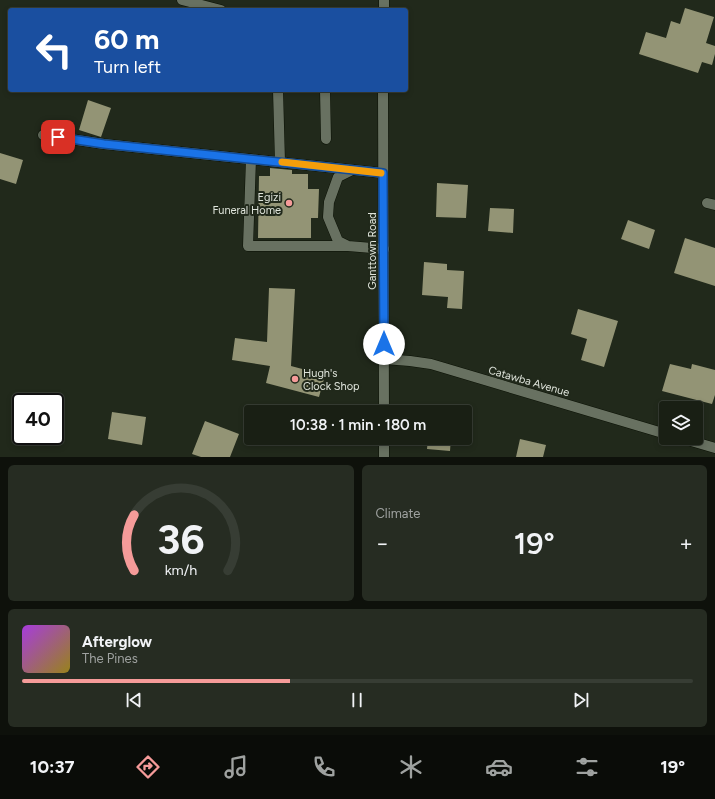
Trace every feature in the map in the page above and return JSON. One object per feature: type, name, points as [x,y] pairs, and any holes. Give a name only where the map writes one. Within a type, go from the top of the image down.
[{"type":"street","points":[[182,0],[213,8]]},
{"type":"street","points":[[278,92],[280,162]]},
{"type":"street","points":[[325,92],[326,138]]},
{"type":"street","name":"Ganttown Road","points":[[383,92],[384,405]]},
{"type":"street","points":[[43,135],[104,144],[383,173]]},
{"type":"street","points":[[251,159],[248,246],[348,246],[384,249]]},
{"type":"street","points":[[348,246],[338,241],[328,217],[329,202],[338,177],[353,170]]},
{"type":"street","name":"Catawba Avenue","points":[[384,359],[431,364],[659,432]]},
{"type":"street","points":[[703,444],[715,448]]},
{"type":"street","points":[[384,445],[384,457]]},
{"type":"building","points":[[685,8],[714,17],[706,43],[715,46],[715,54],[712,65],[702,62],[698,73],[639,54],[646,32],[666,38],[671,21],[680,24]]},
{"type":"building","points":[[88,100],[111,108],[101,137],[79,130]]},
{"type":"building","points":[[0,153],[23,160],[16,184],[0,179]]},
{"type":"building","name":"Egizi Funeral Home","points":[[270,168],[292,170],[292,174],[308,174],[308,189],[319,189],[318,218],[311,218],[311,238],[258,238],[259,176],[270,176]]},
{"type":"building","points":[[437,183],[468,185],[466,218],[436,217]]},
{"type":"building","points":[[490,208],[514,209],[513,233],[488,231]]},
{"type":"building","points":[[628,220],[655,230],[649,249],[621,239]]},
{"type":"building","points":[[685,238],[715,248],[715,286],[674,273]]},
{"type":"building","points":[[424,262],[447,264],[447,270],[464,271],[462,309],[447,308],[448,297],[422,295]]},
{"type":"building","points":[[269,288],[295,289],[291,366],[325,375],[319,397],[266,383],[270,366],[232,360],[235,338],[267,342]]},
{"type":"building","points":[[578,309],[618,321],[604,367],[581,360],[587,339],[571,334]]},
{"type":"building","points":[[670,364],[691,369],[692,364],[715,370],[715,395],[712,404],[662,391]]},
{"type":"building","points":[[112,412],[146,417],[142,445],[108,439]]},
{"type":"building","points":[[205,421],[239,434],[230,457],[201,457],[192,454]]},
{"type":"building","points":[[520,439],[546,445],[543,457],[516,457]]},
{"type":"building","points":[[427,445],[450,445],[450,451],[427,449]]},
{"type":"slow traffic","points":[[282,162],[381,173]]},
{"type":"place","name":"Egizi Funeral Home","points":[[289,203]]},
{"type":"place","name":"Hugh's Clock Shop","points":[[295,379]]},
{"type":"route","points":[[58,137],[104,144],[383,173],[384,344]]}]
